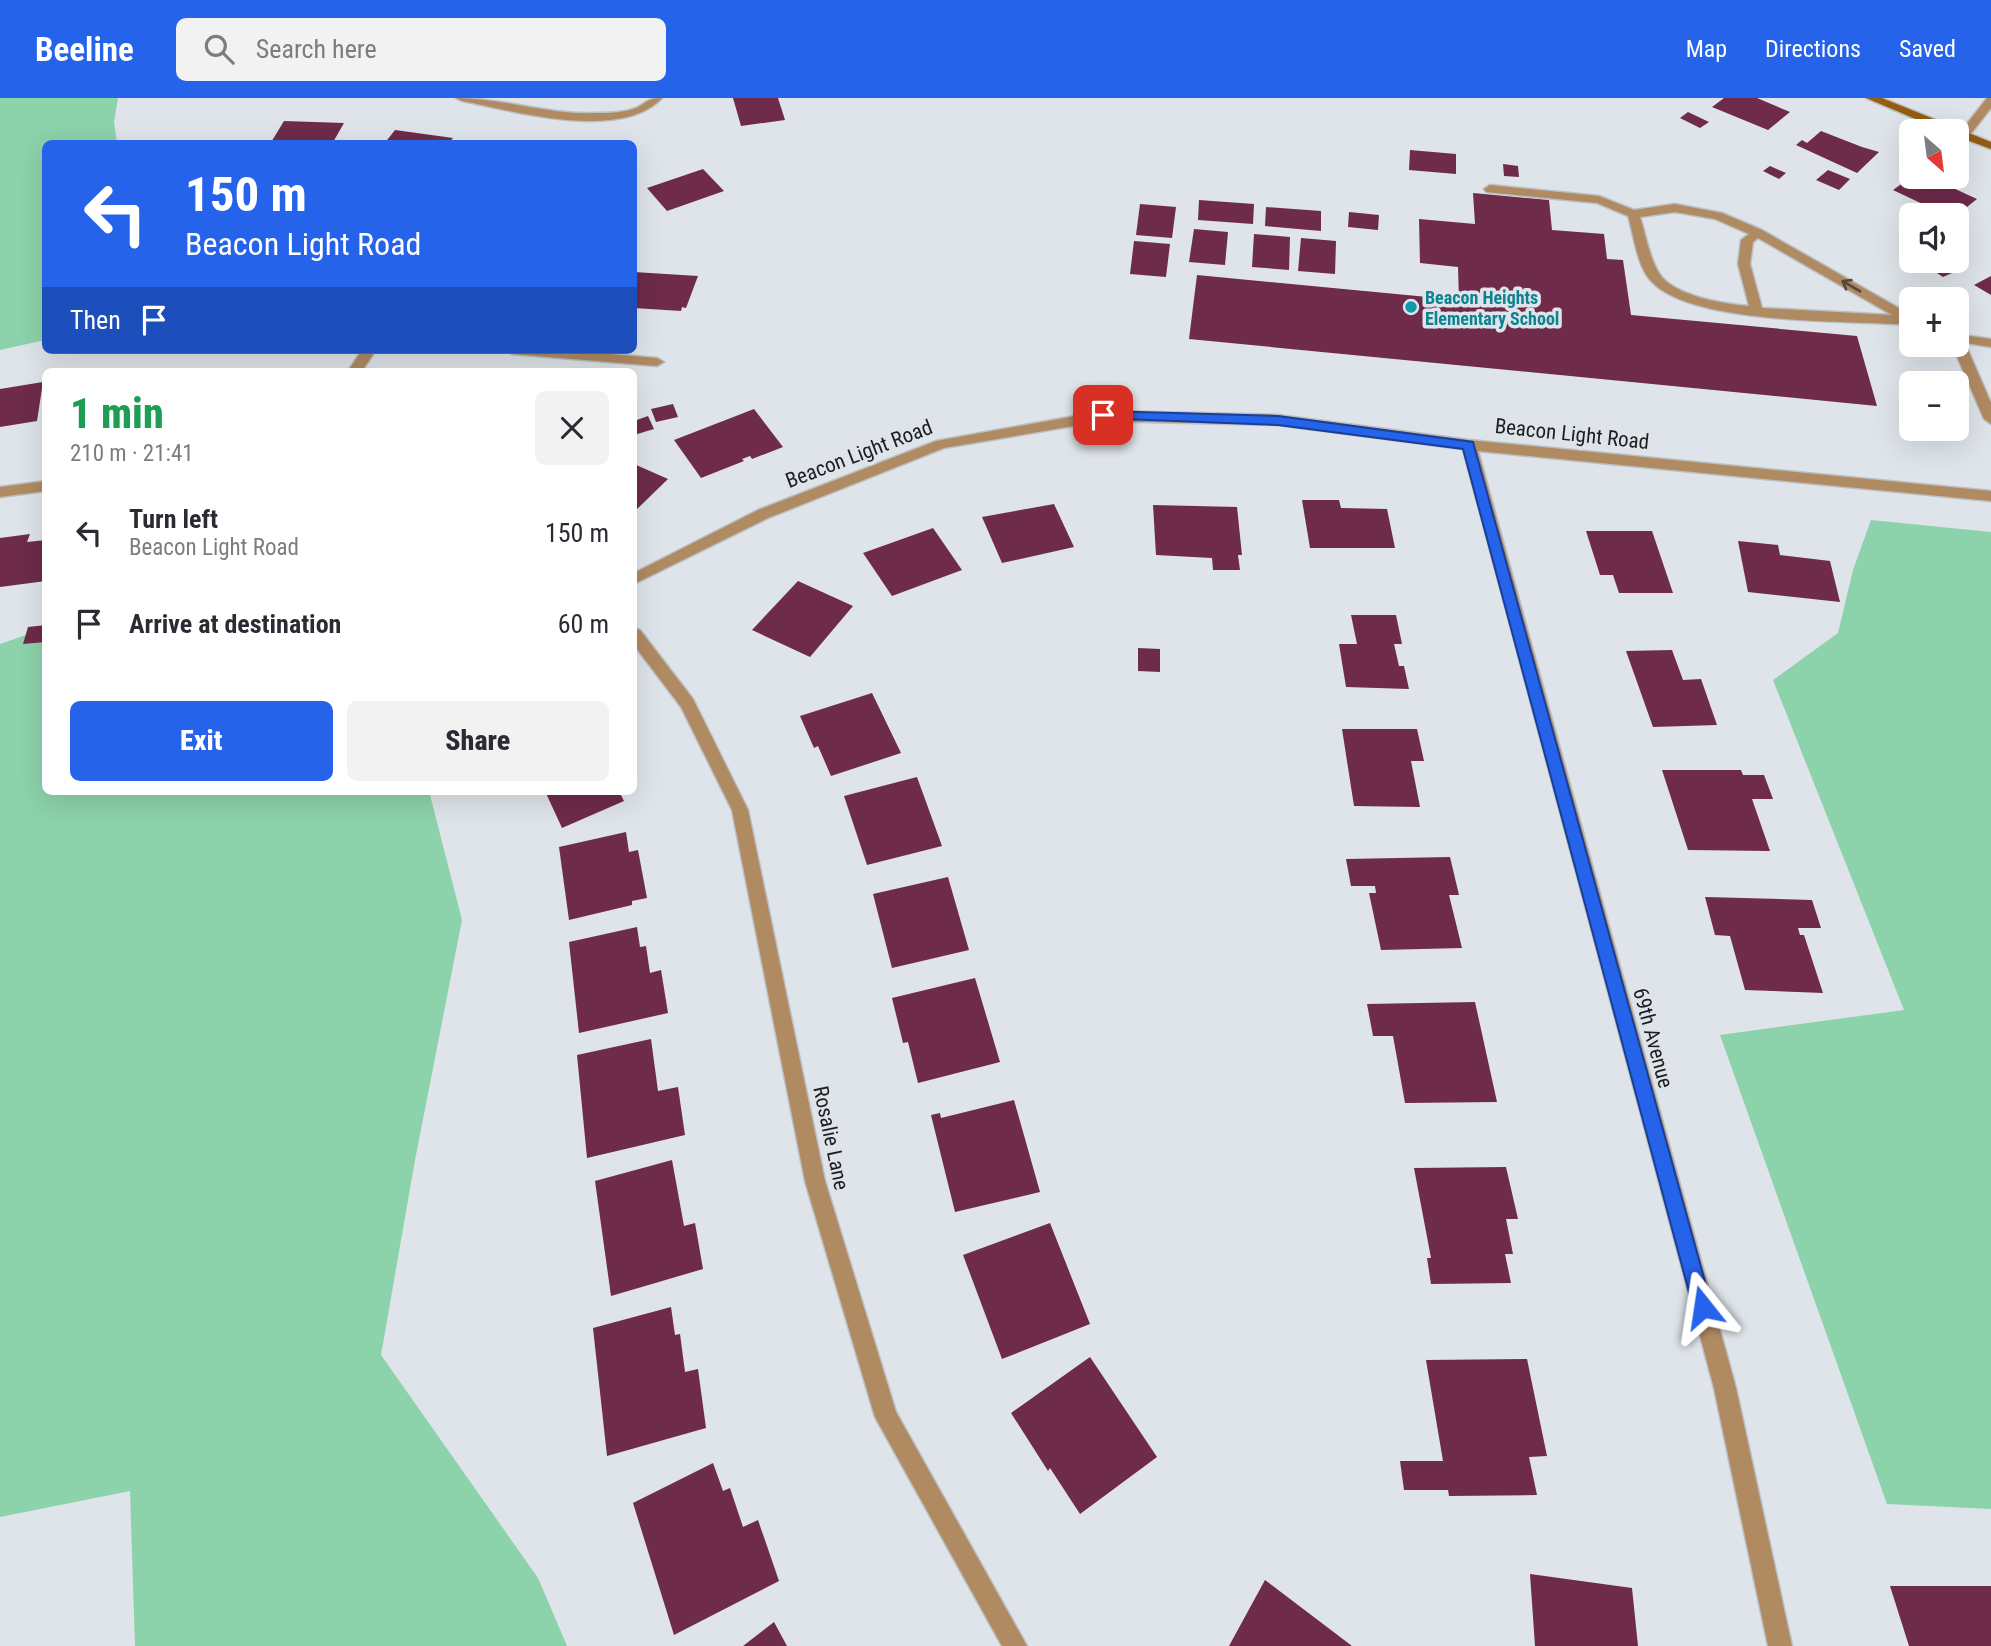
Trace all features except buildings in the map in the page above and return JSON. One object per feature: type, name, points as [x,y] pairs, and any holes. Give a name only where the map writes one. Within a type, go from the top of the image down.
[{"type":"street","points":[[462,98],[578,118],[599,118],[641,110],[656,98]]},
{"type":"street","points":[[1872,98],[1926,119]]},
{"type":"street","points":[[1969,129],[1991,100]]},
{"type":"street","points":[[1969,136],[1991,146]]},
{"type":"street","points":[[1490,189],[1600,200],[1633,214],[1675,208],[1718,216],[1758,233],[1899,314]]},
{"type":"street","points":[[1633,214],[1655,278],[1675,293],[1713,305],[1899,319]]},
{"type":"street","points":[[1756,310],[1744,264],[1747,240],[1758,233]]},
{"type":"street","points":[[1969,340],[1991,343]]},
{"type":"street","points":[[560,354],[657,362]]},
{"type":"street","points":[[1964,357],[1991,419]]},
{"type":"street","name":"Beacon Light Road","points":[[637,577],[763,514],[942,444],[1103,415],[1278,420],[1469,445],[1991,496]]},
{"type":"street","name":"69th Avenue","points":[[1469,445],[1725,1388],[1780,1646]]},
{"type":"street","points":[[0,492],[42,487]]},
{"type":"street","name":"Rosalie Lane","points":[[637,638],[687,703],[740,810],[815,1181],[886,1417],[1015,1646]]},
{"type":"green space","points":[[0,98],[118,98],[114,122],[117,140],[42,140],[42,341],[0,350]]},
{"type":"green space","points":[[1871,520],[1991,532],[1991,1509],[1887,1504],[1720,1035],[1904,1010],[1773,680],[1838,633],[1853,570]]},
{"type":"green space","points":[[29,634],[42,635],[42,795],[430,795],[462,920],[415,1160],[381,1355],[538,1578],[567,1646],[135,1646],[130,1491],[0,1517],[0,644]]},
{"type":"place","name":"Beacon Heights Elementary School","points":[[1411,307]]},
{"type":"route","points":[[1103,415],[1278,420],[1469,445],[1703,1307]]}]
